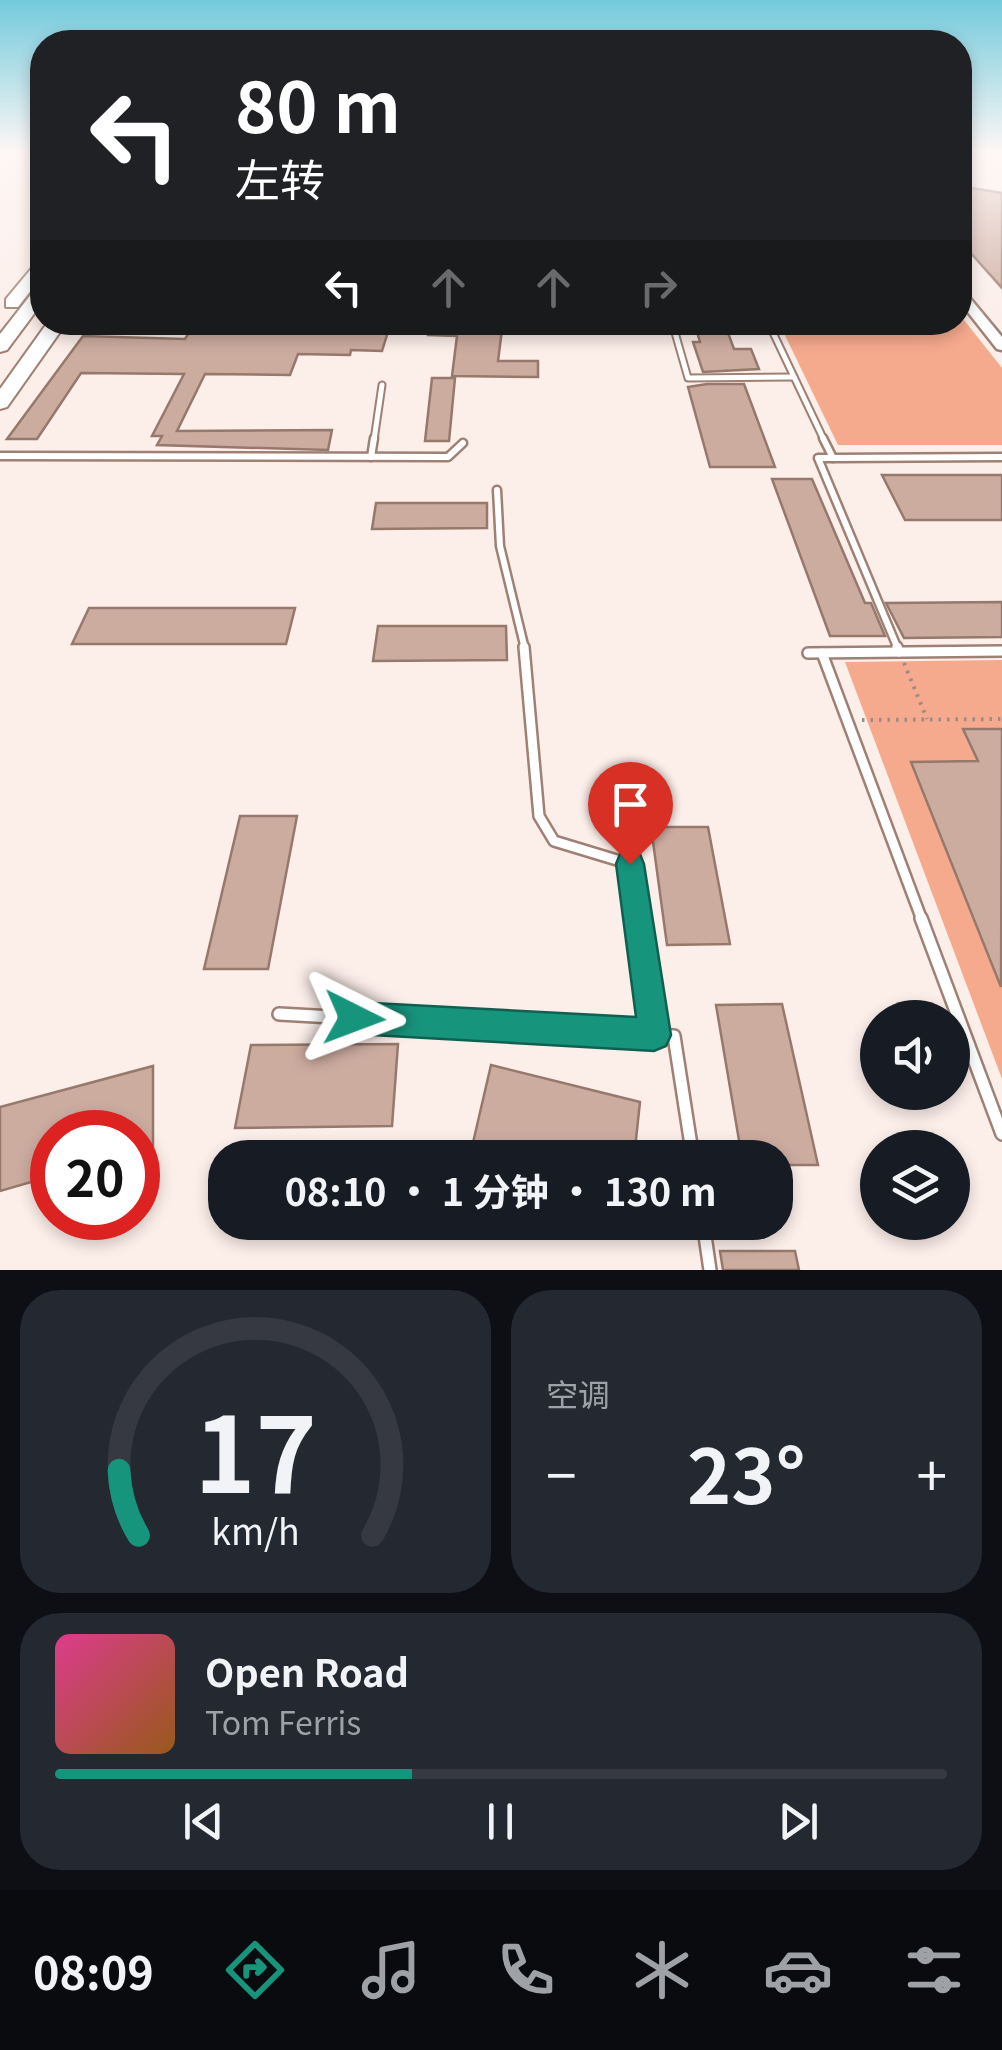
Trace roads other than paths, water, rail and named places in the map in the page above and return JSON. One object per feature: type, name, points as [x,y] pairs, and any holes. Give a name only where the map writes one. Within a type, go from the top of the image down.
[{"type":"highway","points":[[0,292],[30,258]]},
{"type":"highway","points":[[0,304],[30,268]]},
{"type":"highway","points":[[0,317],[30,281]]},
{"type":"highway","points":[[0,346],[30,307]]},
{"type":"highway","points":[[0,378],[33,335]]},
{"type":"highway","points":[[0,404],[49,335]]},
{"type":"street","points":[[972,300],[1002,336]]},
{"type":"street","points":[[972,309],[1002,346]]},
{"type":"lane","points":[[676,335],[688,378],[794,378]]},
{"type":"lane","points":[[774,335],[832,458]]},
{"type":"lane","points":[[371,457],[382,385]]},
{"type":"lane","points":[[0,456],[448,457],[463,443]]},
{"type":"lane","points":[[900,652],[818,458],[1002,457]]},
{"type":"lane","points":[[497,490],[500,546],[528,663],[539,816],[554,841],[630,864],[654,1035]]},
{"type":"lane","points":[[808,653],[1002,651]]},
{"type":"lane","points":[[822,653],[1002,1134]]},
{"type":"lane","points":[[280,1014],[674,1036],[690,1140]]},
{"type":"lane","points":[[706,1240],[710,1270]]}]
